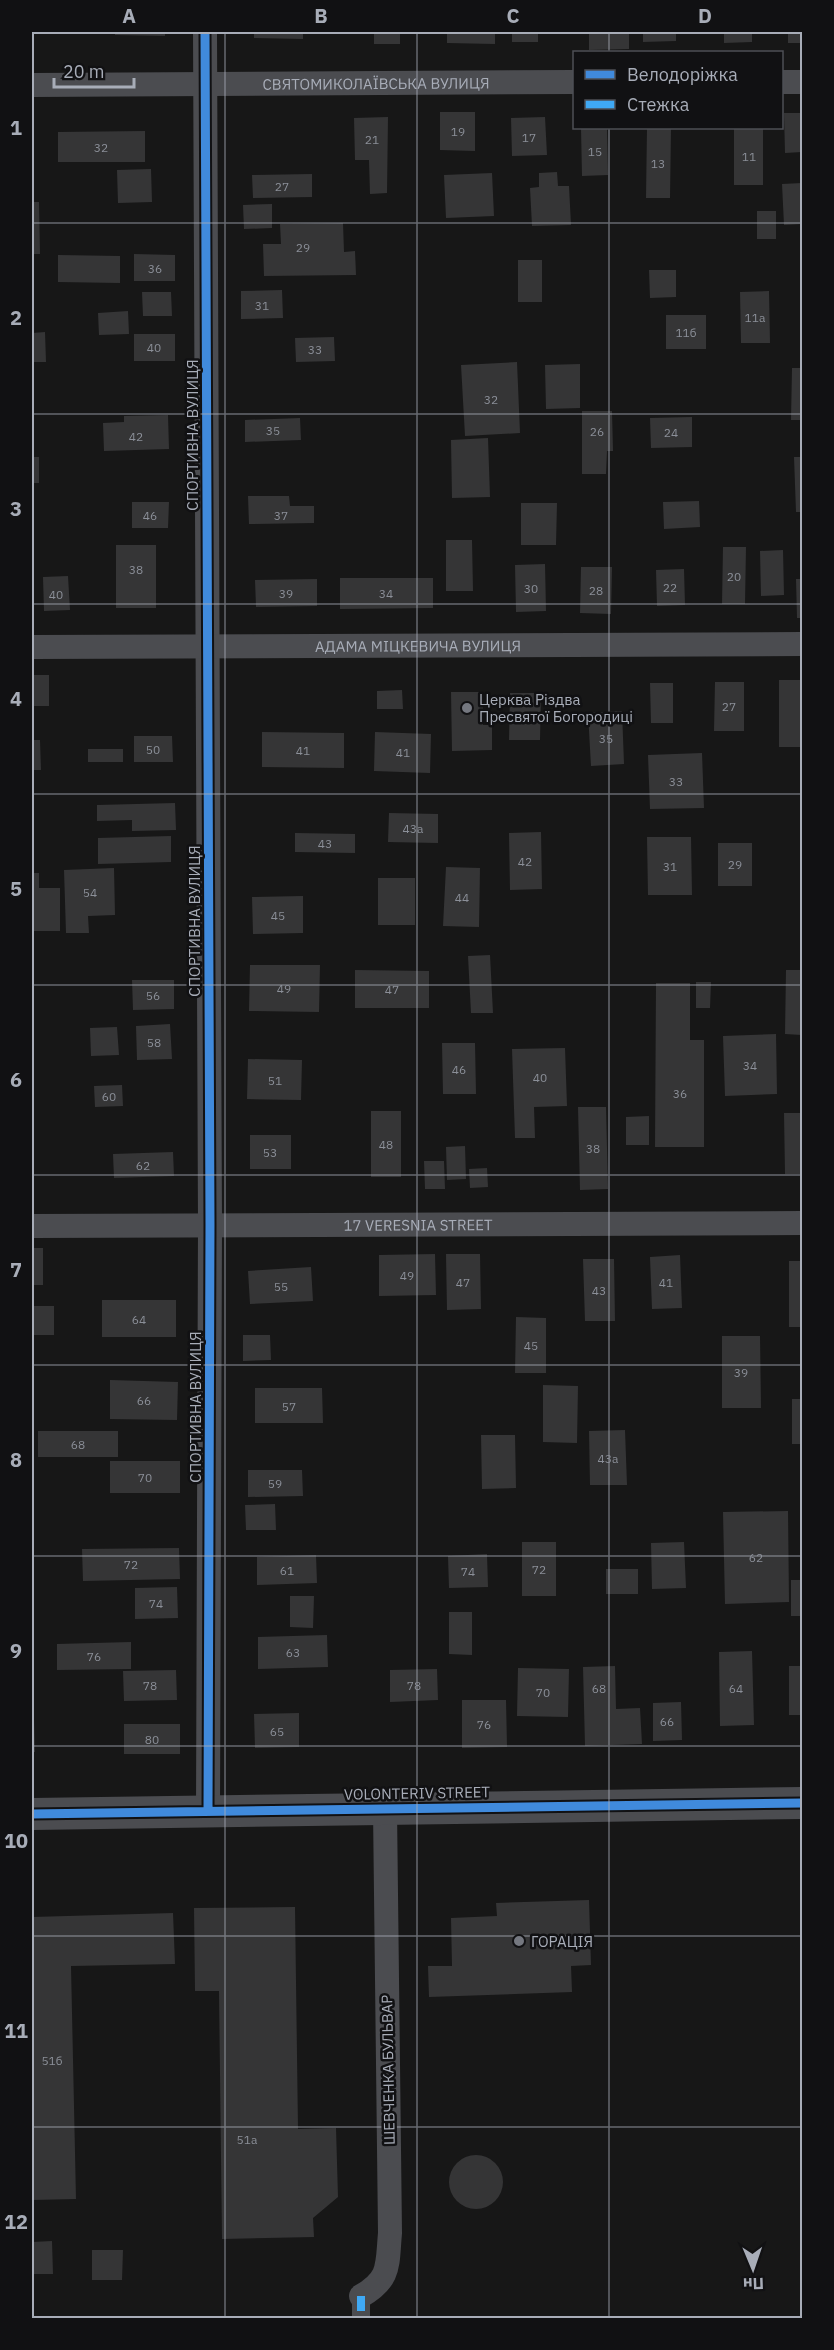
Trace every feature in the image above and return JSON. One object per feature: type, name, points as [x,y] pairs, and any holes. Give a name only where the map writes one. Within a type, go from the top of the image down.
[{"type":"street","name":"СПОРТИВНА ВУЛИЦЯ","points":[[205,32],[210,1226],[208,1811]]},
{"type":"street","name":"СВЯТОМИКОЛАЇВСЬКА ВУЛИЦЯ","points":[[32,85],[573,82]]},
{"type":"street","points":[[783,82],[802,82]]},
{"type":"street","name":"АДАМА МІЦКЕВИЧА ВУЛИЦЯ","points":[[32,647],[802,644]]},
{"type":"street","name":"17 VERESNIA STREET","points":[[32,1226],[802,1223]]},
{"type":"street","name":"VOLONTERIV STREET","points":[[32,1814],[802,1803]]},
{"type":"street","name":"ШЕВЧЕНКА БУЛЬВАР","points":[[361,2307],[386,2276],[390,2233],[385,1809]]},
{"type":"building","points":[[115,32],[165,32],[165,36],[115,35]]},
{"type":"building","points":[[254,32],[303,32],[303,39],[254,38]]},
{"type":"building","points":[[374,32],[400,32],[400,44],[374,44]]},
{"type":"building","points":[[447,32],[495,32],[495,44],[447,43]]},
{"type":"building","points":[[512,32],[538,32],[538,42],[512,42]]},
{"type":"building","points":[[589,32],[629,32],[629,49],[589,50]]},
{"type":"building","points":[[643,32],[676,32],[676,41],[643,42]]},
{"type":"building","points":[[724,32],[752,32],[752,42],[724,43]]},
{"type":"building","points":[[788,32],[802,32],[802,43],[788,43]]},
{"type":"building","points":[[440,112],[475,112],[475,151],[440,150]]},
{"type":"building","points":[[784,113],[802,113],[802,152],[785,153]]},
{"type":"building","points":[[388,117],[387,193],[370,194],[369,160],[355,160],[354,118]]},
{"type":"building","points":[[545,117],[547,155],[512,156],[511,118]]},
{"type":"building","points":[[581,129],[607,129],[608,175],[582,176]]},
{"type":"building","points":[[647,129],[671,129],[670,198],[646,198]]},
{"type":"building","points":[[734,129],[763,129],[763,185],[734,185]]},
{"type":"building","points":[[145,131],[145,162],[58,162],[58,132]]},
{"type":"building","points":[[151,169],[152,202],[118,203],[117,170]]},
{"type":"building","points":[[557,172],[558,186],[569,186],[571,225],[532,226],[530,188],[539,187],[539,173]]},
{"type":"building","points":[[492,173],[494,216],[446,218],[444,175]]},
{"type":"building","points":[[312,174],[312,197],[253,198],[252,175]]},
{"type":"building","points":[[802,183],[802,224],[784,225],[782,184]]},
{"type":"building","points":[[32,202],[39,202],[40,254],[32,254]]},
{"type":"building","points":[[272,204],[272,228],[244,229],[243,205]]},
{"type":"building","points":[[757,211],[776,211],[776,239],[757,239]]},
{"type":"building","points":[[343,223],[344,252],[355,251],[356,275],[264,276],[263,244],[281,244],[280,224]]},
{"type":"building","points":[[134,254],[175,255],[175,281],[134,281]]},
{"type":"building","points":[[58,255],[120,256],[120,283],[58,282]]},
{"type":"building","points":[[518,260],[542,260],[542,302],[518,302]]},
{"type":"building","points":[[649,270],[676,270],[676,297],[650,298]]},
{"type":"building","points":[[282,290],[283,318],[241,319],[241,291]]},
{"type":"building","points":[[769,291],[770,343],[741,343],[740,292]]},
{"type":"building","points":[[142,292],[171,292],[172,316],[143,316]]},
{"type":"building","points":[[128,311],[129,334],[99,335],[98,313]]},
{"type":"building","points":[[666,315],[706,315],[706,349],[666,349]]},
{"type":"building","points":[[45,332],[46,362],[32,362],[32,333]]},
{"type":"building","points":[[134,334],[175,334],[175,361],[134,361]]},
{"type":"building","points":[[334,337],[335,361],[296,362],[295,338]]},
{"type":"building","points":[[517,362],[520,433],[465,436],[461,365]]},
{"type":"building","points":[[580,364],[580,408],[546,409],[545,365]]},
{"type":"building","points":[[792,368],[802,368],[802,420],[791,420]]},
{"type":"building","points":[[582,411],[612,411],[613,451],[607,451],[606,474],[582,474]]},
{"type":"building","points":[[168,415],[169,449],[104,451],[103,423],[124,422],[124,416]]},
{"type":"building","points":[[692,417],[692,447],[651,448],[650,418]]},
{"type":"building","points":[[300,418],[301,440],[245,442],[245,420]]},
{"type":"building","points":[[488,438],[490,497],[452,498],[451,440]]},
{"type":"building","points":[[32,457],[39,457],[39,483],[32,483]]},
{"type":"building","points":[[794,457],[802,457],[802,512],[796,512]]},
{"type":"building","points":[[248,496],[289,496],[290,506],[314,506],[314,523],[249,524]]},
{"type":"building","points":[[699,501],[700,527],[664,529],[663,502]]},
{"type":"building","points":[[132,502],[169,502],[168,528],[132,528]]},
{"type":"building","points":[[521,503],[557,503],[556,545],[521,545]]},
{"type":"building","points":[[446,540],[472,540],[473,591],[446,591]]},
{"type":"building","points":[[116,545],[156,545],[156,608],[116,608]]},
{"type":"building","points":[[723,547],[746,547],[745,604],[722,604]]},
{"type":"building","points":[[783,550],[784,595],[761,596],[760,551]]},
{"type":"building","points":[[545,564],[546,611],[516,612],[515,565]]},
{"type":"building","points":[[581,567],[612,567],[611,614],[580,613]]},
{"type":"building","points":[[684,569],[685,605],[657,606],[656,570]]},
{"type":"building","points":[[68,576],[70,610],[44,611],[43,577]]},
{"type":"building","points":[[340,578],[433,578],[433,608],[340,609]]},
{"type":"building","points":[[317,579],[317,606],[256,607],[255,580]]},
{"type":"building","points":[[796,579],[802,579],[802,618],[797,618]]},
{"type":"building","points":[[32,675],[49,675],[49,706],[32,706]]},
{"type":"building","points":[[779,680],[802,680],[802,747],[779,747]]},
{"type":"building","points":[[715,682],[744,682],[744,731],[714,731]]},
{"type":"building","points":[[650,683],[673,683],[673,723],[651,723]]},
{"type":"building","points":[[402,690],[403,709],[377,709],[377,691]]},
{"type":"building","name":"Церква Різдва Пресвятої Богородиці","points":[[451,692],[483,692],[483,725],[492,725],[492,750],[452,751]]},
{"type":"building","points":[[510,693],[541,693],[540,740],[509,740]]},
{"type":"building","points":[[622,711],[624,764],[591,766],[588,713]]},
{"type":"building","points":[[262,732],[344,733],[344,768],[262,767]]},
{"type":"building","points":[[375,732],[431,734],[430,773],[374,771]]},
{"type":"building","points":[[134,736],[172,736],[173,762],[134,762]]},
{"type":"building","points":[[32,740],[40,740],[41,770],[32,770]]},
{"type":"building","points":[[88,749],[123,749],[123,762],[88,762]]},
{"type":"building","points":[[702,753],[704,808],[650,809],[648,755]]},
{"type":"building","points":[[175,803],[176,830],[132,831],[132,820],[97,821],[97,805]]},
{"type":"building","points":[[389,813],[438,814],[438,843],[388,842]]},
{"type":"building","points":[[541,832],[542,889],[510,890],[509,833]]},
{"type":"building","points":[[295,833],[355,834],[355,853],[295,852]]},
{"type":"building","points":[[171,836],[171,862],[98,864],[98,838]]},
{"type":"building","points":[[647,837],[691,837],[692,895],[648,895]]},
{"type":"building","points":[[718,843],[752,843],[752,886],[718,886]]},
{"type":"building","points":[[446,867],[480,868],[479,927],[443,926]]},
{"type":"building","points":[[114,868],[115,915],[88,916],[89,933],[66,933],[64,870]]},
{"type":"building","points":[[32,873],[39,873],[39,888],[60,888],[60,931],[32,931]]},
{"type":"building","points":[[378,878],[415,878],[415,925],[378,925]]},
{"type":"building","points":[[303,896],[303,933],[253,934],[252,897]]},
{"type":"building","points":[[490,955],[493,1013],[471,1013],[468,956]]},
{"type":"building","points":[[250,965],[320,965],[319,1012],[249,1011]]},
{"type":"building","points":[[355,970],[429,971],[429,1008],[355,1008]]},
{"type":"building","points":[[786,970],[802,970],[802,1035],[785,1034]]},
{"type":"building","points":[[132,980],[174,980],[174,1009],[133,1010]]},
{"type":"building","points":[[696,982],[711,982],[710,1008],[696,1008]]},
{"type":"building","points":[[656,983],[690,983],[690,1040],[704,1040],[704,1147],[655,1147]]},
{"type":"building","points":[[170,1024],[172,1059],[137,1060],[136,1026]]},
{"type":"building","points":[[117,1027],[119,1055],[91,1056],[90,1028]]},
{"type":"building","points":[[776,1034],[777,1094],[725,1096],[723,1036]]},
{"type":"building","points":[[442,1043],[475,1043],[476,1094],[443,1094]]},
{"type":"building","points":[[565,1048],[567,1106],[534,1107],[535,1138],[515,1138],[512,1049]]},
{"type":"building","points":[[248,1059],[302,1060],[301,1100],[247,1099]]},
{"type":"building","points":[[122,1085],[123,1106],[95,1107],[94,1086]]},
{"type":"building","points":[[578,1107],[606,1107],[608,1189],[580,1190]]},
{"type":"building","points":[[371,1111],[401,1111],[401,1177],[371,1177]]},
{"type":"building","points":[[784,1113],[802,1113],[802,1174],[785,1174]]},
{"type":"building","points":[[649,1116],[649,1145],[626,1145],[626,1117]]},
{"type":"building","points":[[250,1135],[291,1135],[291,1169],[250,1169]]},
{"type":"building","points":[[465,1146],[466,1179],[447,1180],[446,1147]]},
{"type":"building","points":[[173,1152],[174,1176],[114,1178],[113,1154]]},
{"type":"building","points":[[424,1161],[444,1161],[445,1189],[425,1189]]},
{"type":"building","points":[[487,1168],[488,1187],[470,1188],[469,1169]]},
{"type":"building","points":[[32,1248],[43,1248],[43,1285],[32,1285]]},
{"type":"building","points":[[435,1254],[436,1295],[379,1296],[379,1255]]},
{"type":"building","points":[[446,1254],[480,1254],[481,1309],[447,1310]]},
{"type":"building","points":[[680,1255],[682,1308],[652,1309],[650,1257]]},
{"type":"building","points":[[583,1259],[614,1259],[615,1321],[585,1321]]},
{"type":"building","points":[[789,1261],[802,1261],[802,1327],[789,1327]]},
{"type":"building","points":[[311,1267],[313,1301],[250,1304],[248,1271]]},
{"type":"building","points":[[102,1300],[176,1300],[176,1337],[102,1337]]},
{"type":"building","points":[[32,1306],[54,1306],[54,1335],[32,1335]]},
{"type":"building","points":[[516,1317],[546,1318],[546,1373],[515,1373]]},
{"type":"building","points":[[243,1335],[270,1335],[271,1360],[243,1361]]},
{"type":"building","points":[[722,1336],[760,1336],[761,1408],[722,1408]]},
{"type":"building","points":[[110,1380],[178,1382],[177,1420],[110,1419]]},
{"type":"building","points":[[543,1385],[578,1386],[577,1443],[543,1442]]},
{"type":"building","points":[[255,1388],[322,1388],[323,1423],[255,1423]]},
{"type":"building","points":[[792,1399],[802,1399],[802,1444],[792,1444]]},
{"type":"building","points":[[625,1430],[627,1485],[590,1485],[589,1431]]},
{"type":"building","points":[[38,1431],[118,1431],[118,1457],[38,1457]]},
{"type":"building","points":[[481,1435],[515,1435],[516,1488],[482,1489]]},
{"type":"building","points":[[110,1461],[180,1461],[180,1493],[110,1493]]},
{"type":"building","points":[[248,1470],[302,1470],[303,1496],[248,1497]]},
{"type":"building","points":[[275,1504],[276,1530],[246,1530],[245,1505]]},
{"type":"building","points":[[788,1511],[789,1602],[725,1604],[723,1512]]},
{"type":"building","points":[[522,1542],[556,1542],[556,1596],[522,1596]]},
{"type":"building","points":[[684,1542],[686,1588],[652,1589],[651,1543]]},
{"type":"building","points":[[179,1548],[180,1579],[83,1581],[82,1549]]},
{"type":"building","points":[[487,1554],[488,1587],[449,1588],[448,1556]]},
{"type":"building","points":[[316,1555],[317,1583],[257,1585],[257,1557]]},
{"type":"building","points":[[606,1569],[638,1569],[638,1594],[606,1594]]},
{"type":"building","points":[[791,1580],[802,1580],[802,1616],[791,1616]]},
{"type":"building","points":[[177,1587],[178,1618],[135,1619],[135,1588]]},
{"type":"building","points":[[290,1596],[314,1596],[313,1628],[290,1627]]},
{"type":"building","points":[[449,1612],[472,1612],[472,1655],[449,1654]]},
{"type":"building","points":[[327,1635],[328,1667],[258,1669],[258,1637]]},
{"type":"building","points":[[131,1642],[131,1669],[57,1670],[57,1644]]},
{"type":"building","points":[[752,1651],[754,1725],[720,1726],[719,1652]]},
{"type":"building","points":[[615,1666],[616,1709],[640,1708],[642,1744],[585,1746],[583,1667]]},
{"type":"building","points":[[789,1666],[802,1666],[802,1715],[789,1715]]},
{"type":"building","points":[[518,1668],[569,1669],[568,1717],[517,1716]]},
{"type":"building","points":[[437,1669],[438,1700],[390,1702],[390,1670]]},
{"type":"building","points":[[176,1670],[177,1700],[124,1701],[123,1671]]},
{"type":"building","points":[[462,1700],[506,1700],[507,1747],[462,1748]]},
{"type":"building","points":[[681,1702],[682,1740],[653,1741],[653,1703]]},
{"type":"building","points":[[299,1713],[299,1747],[255,1748],[254,1714]]},
{"type":"building","points":[[32,1719],[34,1719],[35,1752],[32,1752]]},
{"type":"building","points":[[124,1724],[180,1724],[180,1754],[124,1754]]},
{"type":"building","points":[[589,1900],[591,1965],[571,1966],[572,1992],[429,1997],[428,1966],[452,1966],[451,1918],[497,1916],[496,1903]]},
{"type":"building","points":[[295,1907],[298,2129],[336,2128],[338,2197],[313,2218],[314,2237],[222,2239],[219,1991],[195,1991],[194,1908]]},
{"type":"building","points":[[173,1913],[175,1964],[71,1966],[76,2199],[32,2200],[32,1917]]},
{"type":"building","points":[[471,2155],[481,2155],[491,2159],[499,2167],[503,2182],[499,2197],[491,2205],[481,2209],[471,2209],[461,2205],[453,2197],[449,2187],[449,2177],[453,2167],[461,2159]]},
{"type":"building","points":[[52,2241],[53,2274],[32,2274],[32,2242]]},
{"type":"building","points":[[92,2250],[123,2250],[122,2280],[92,2280]]},
{"type":"marked path","points":[[361,2296],[361,2318]]},
{"type":"cycle path","points":[[205,32],[210,1225],[208,1811]]},
{"type":"cycle path","points":[[32,1814],[802,1803]]},
{"type":"place","name":"Церква Різдва Пресвятої Богородиці","points":[[467,708]]},
{"type":"place","name":"ГОРАЦІЯ","points":[[519,1941]]}]
